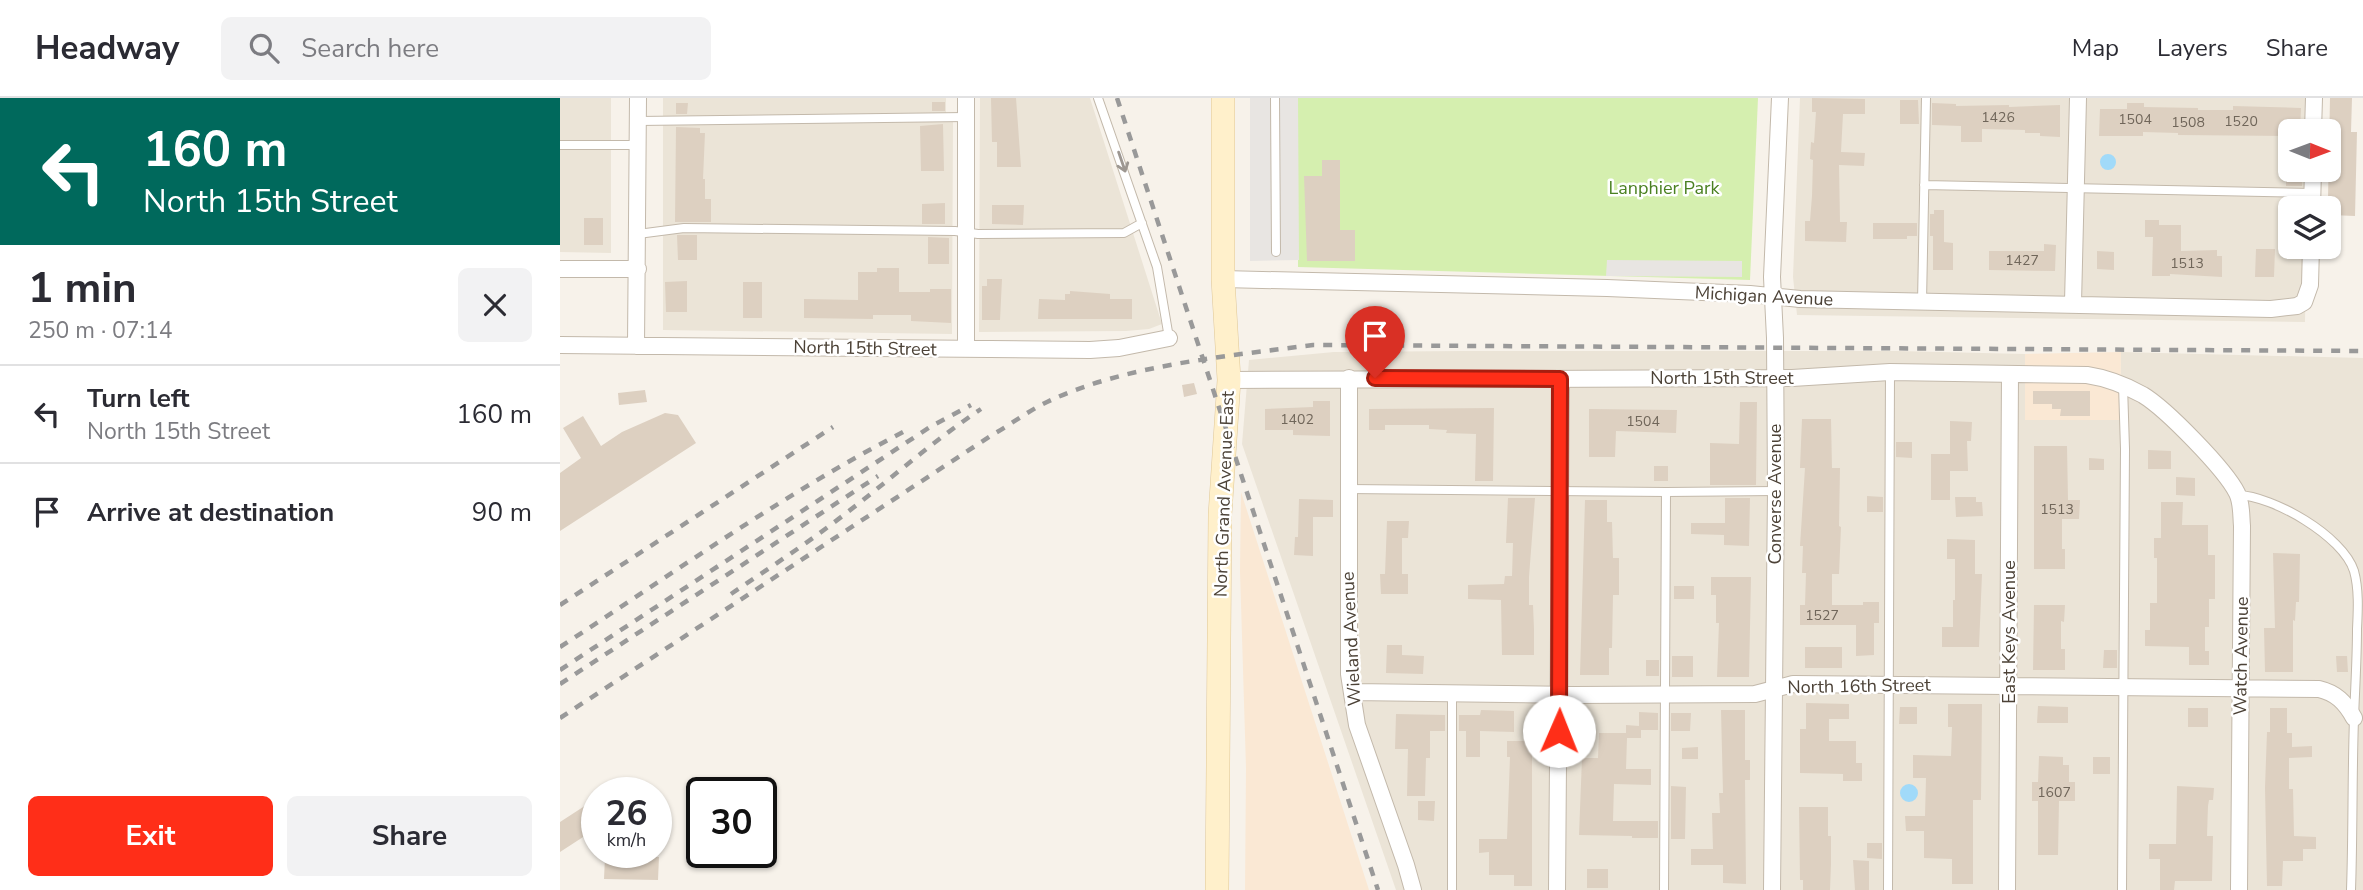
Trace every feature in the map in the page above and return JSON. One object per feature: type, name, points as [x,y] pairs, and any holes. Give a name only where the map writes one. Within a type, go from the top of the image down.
[{"type":"street","points":[[636,346],[638,98]]},
{"type":"street","points":[[966,98],[966,349]]},
{"type":"street","name":"North Grand Avenue East","points":[[1217,890],[1220,515],[1229,380],[1223,279],[1223,98]]},
{"type":"street","name":"Converse Avenue","points":[[1772,890],[1776,491],[1772,296],[1780,98]]},
{"type":"street","points":[[2073,303],[2078,98]]},
{"type":"street","points":[[2313,119],[2314,98]]},
{"type":"street","name":"Michigan Avenue","points":[[1223,279],[1607,288],[1800,299],[2271,309],[2297,306],[2304,302],[2311,285],[2312,259]]},
{"type":"street","points":[[560,269],[638,269]]},
{"type":"street","name":"North 15th Street","points":[[560,345],[1090,350],[1119,348],[1169,338]]},
{"type":"street","name":"North 15th Street","points":[[1229,380],[1774,378],[1891,372],[2087,375],[2105,378],[2146,397],[2192,440]]},
{"type":"street","name":"East Keys Avenue","points":[[2007,890],[2010,374]]},
{"type":"street","name":"Wieland Avenue","points":[[1349,378],[1348,651],[1352,692],[1357,725],[1413,890]]},
{"type":"street","points":[[1557,890],[1560,379]]},
{"type":"street","name":"Watch Avenue","points":[[2192,440],[2220,469],[2238,495],[2242,526],[2239,890]]},
{"type":"street","name":"North 16th Street","points":[[1352,692],[1760,694],[1788,684],[2319,689],[2337,695],[2354,718]]},
{"type":"lane","points":[[1098,98],[1162,288],[1169,338]]},
{"type":"lane","points":[[1275,98],[1276,253]]},
{"type":"lane","points":[[1922,302],[1926,98]]},
{"type":"lane","points":[[638,121],[966,117]]},
{"type":"lane","points":[[560,145],[638,145]]},
{"type":"lane","points":[[1924,185],[2076,188],[2278,199]]},
{"type":"lane","points":[[638,234],[684,228],[1124,233],[1142,223]]},
{"type":"lane","points":[[1888,890],[1891,372]]},
{"type":"lane","points":[[2122,890],[2125,449],[2123,385]]},
{"type":"lane","points":[[1347,489],[1776,491]]},
{"type":"lane","points":[[1664,890],[1666,492]]},
{"type":"lane","points":[[2238,495],[2265,499],[2301,517],[2338,549],[2353,567],[2358,606],[2351,890]]},
{"type":"lane","points":[[1452,694],[1452,890]]},
{"type":"shaded area","points":[[560,98],[611,98],[611,253],[560,252]]},
{"type":"shaded area","points":[[663,98],[946,98],[946,121],[953,121],[952,334],[663,330]]},
{"type":"shaded area","points":[[980,98],[1090,98],[1162,324],[1149,329],[1126,331],[979,332]]},
{"type":"shaded area","points":[[1250,98],[1298,98],[1299,260],[1250,261]]},
{"type":"shaded area","points":[[1800,98],[2307,98],[2307,119],[2278,119],[2278,182],[2307,182],[2306,196],[2278,196],[2278,259],[2306,259],[2305,322],[1797,315],[1793,277]]},
{"type":"shaded area","points":[[1607,260],[1742,261],[1742,277],[1606,276]]},
{"type":"shaded area","points":[[1897,351],[2025,354],[2025,420],[2120,420],[2121,352],[2363,358],[2363,890],[1396,890],[1242,444],[1249,360],[1334,352]]},
{"type":"shaded area","points":[[2121,352],[2120,420],[2025,420],[2025,354]]},
{"type":"shaded area","points":[[1241,492],[1369,890],[1245,890],[1246,768],[1240,571]]},
{"type":"green space","name":"Lanphier Park","points":[[1298,98],[1758,98],[1750,280],[1298,267]]},
{"type":"water","points":[[2108,154],[2116,162],[2108,170],[2100,162]]},
{"type":"water","points":[[1909,784],[1915,787],[1918,793],[1915,799],[1909,802],[1903,799],[1900,793],[1903,787]]},
{"type":"building","points":[[991,98],[1016,98],[1021,167],[997,167],[997,142],[992,142]]},
{"type":"building","points":[[1812,98],[1865,99],[1865,114],[1843,114],[1841,152],[1865,153],[1864,166],[1839,165],[1840,222],[1847,222],[1846,242],[1805,241],[1805,221],[1810,221],[1812,196],[1813,160],[1810,159],[1816,112],[1812,112]]},
{"type":"building","points":[[2330,98],[2352,98],[2351,132],[2357,132],[2355,216],[2341,215],[2341,196],[2328,196],[2328,182],[2342,182],[2342,119],[2330,119]]},
{"type":"building","points":[[1900,100],[1918,100],[1919,124],[1900,124]]},
{"type":"building","points":[[932,102],[945,102],[945,111],[932,111]]},
{"type":"building","points":[[676,103],[688,103],[687,114],[676,114]]},
{"type":"building","points":[[1932,103],[2009,107],[2060,105],[2060,137],[2025,133],[2025,130],[1982,129],[1982,142],[1961,142],[1961,126],[1932,125]]},
{"type":"building","points":[[2127,103],[2144,103],[2144,107],[2198,110],[2233,110],[2233,106],[2301,108],[2301,119],[2278,119],[2278,136],[2143,132],[2143,136],[2099,136],[2100,109],[2127,109]]},
{"type":"building","points":[[943,124],[944,171],[921,171],[920,126]]},
{"type":"building","points":[[676,127],[700,128],[700,133],[705,133],[703,179],[705,199],[711,199],[711,222],[675,222]]},
{"type":"building","points":[[1322,160],[1340,160],[1340,230],[1355,230],[1355,261],[1307,261],[1304,176],[1322,176]]},
{"type":"building","points":[[2286,182],[2302,182],[2302,186],[2286,186]]},
{"type":"building","points":[[945,203],[945,224],[922,224],[922,204]]},
{"type":"building","points":[[992,205],[1024,205],[1023,225],[992,224]]},
{"type":"building","points":[[1934,210],[1944,210],[1944,242],[1953,243],[1953,270],[1933,270],[1930,214],[1934,214]]},
{"type":"building","points":[[584,218],[603,218],[603,245],[584,245]]},
{"type":"building","points":[[2145,220],[2159,220],[2159,225],[2181,225],[2181,251],[2217,250],[2217,256],[2222,256],[2222,277],[2170,274],[2152,276],[2153,237],[2145,237]]},
{"type":"building","points":[[1873,223],[1917,223],[1917,236],[1907,236],[1907,239],[1873,239]]},
{"type":"building","points":[[677,235],[697,235],[697,260],[678,260]]},
{"type":"building","points":[[928,237],[949,238],[949,264],[928,264]]},
{"type":"building","points":[[2044,244],[2056,245],[2055,271],[1989,270],[1989,251],[2044,251]]},
{"type":"building","points":[[2256,249],[2275,249],[2274,277],[2255,277]]},
{"type":"building","points":[[2097,251],[2114,252],[2114,270],[2097,269]]},
{"type":"building","points":[[877,268],[899,268],[899,292],[951,289],[951,323],[911,321],[911,315],[873,315],[873,319],[804,318],[804,299],[858,300],[858,272],[877,272]]},
{"type":"building","points":[[987,279],[1002,279],[1000,320],[982,320],[982,286],[987,286]]},
{"type":"building","points":[[687,281],[687,312],[666,312],[665,282]]},
{"type":"building","points":[[743,282],[762,282],[762,318],[743,318]]},
{"type":"building","points":[[1070,291],[1110,294],[1110,299],[1132,299],[1132,319],[1038,319],[1039,299],[1065,300],[1065,294],[1070,294]]},
{"type":"building","points":[[1194,383],[1197,394],[1184,397],[1182,385]]},
{"type":"building","points":[[645,390],[647,402],[619,405],[618,393]]},
{"type":"building","points":[[2033,391],[2090,391],[2090,416],[2060,416],[2061,409],[2052,409],[2052,404],[2033,404]]},
{"type":"building","points":[[1313,401],[1330,401],[1330,436],[1293,435],[1293,430],[1265,430],[1265,409],[1313,407]]},
{"type":"building","points":[[1740,402],[1757,402],[1756,485],[1710,485],[1710,443],[1739,444]]},
{"type":"building","points":[[1494,408],[1493,481],[1475,481],[1476,434],[1446,433],[1447,430],[1429,429],[1429,425],[1385,425],[1385,430],[1369,430],[1369,409]]},
{"type":"building","points":[[1589,409],[1677,410],[1676,433],[1616,431],[1615,457],[1589,457]]},
{"type":"building","points":[[665,413],[678,415],[696,443],[560,531],[560,473],[581,458],[563,428],[583,416],[601,446],[622,432]]},
{"type":"building","points":[[1802,419],[1831,419],[1832,468],[1840,468],[1841,527],[1839,574],[1832,574],[1832,605],[1879,602],[1879,623],[1874,623],[1874,655],[1856,656],[1856,625],[1800,625],[1800,605],[1805,605],[1806,573],[1802,573],[1803,546],[1800,546],[1805,468],[1800,468]]},
{"type":"building","points":[[1950,421],[1972,422],[1971,441],[1967,441],[1968,471],[1950,471],[1950,500],[1931,500],[1931,454],[1950,454]]},
{"type":"building","points":[[1896,442],[1912,442],[1912,458],[1896,457]]},
{"type":"building","points":[[2034,446],[2067,446],[2068,500],[2080,500],[2079,519],[2062,519],[2065,569],[2034,569]]},
{"type":"building","points":[[2148,450],[2171,451],[2171,469],[2148,469]]},
{"type":"building","points":[[2089,458],[2104,459],[2104,470],[2089,470]]},
{"type":"building","points":[[1654,466],[1668,466],[1668,481],[1654,481]]},
{"type":"building","points":[[2176,477],[2195,478],[2195,496],[2176,495]]},
{"type":"building","points":[[1867,496],[1883,497],[1883,512],[1867,512]]},
{"type":"building","points":[[1955,497],[1976,497],[1976,502],[1982,502],[1983,516],[1956,517]]},
{"type":"building","points":[[1508,498],[1535,498],[1529,577],[1529,605],[1533,605],[1534,655],[1502,655],[1501,600],[1468,599],[1468,585],[1504,584],[1505,576],[1512,576],[1513,543],[1506,543]]},
{"type":"building","points":[[1725,498],[1750,498],[1749,546],[1724,545],[1724,535],[1691,534],[1691,523],[1725,523]]},
{"type":"building","points":[[1299,499],[1333,500],[1333,517],[1313,517],[1313,556],[1294,555],[1295,537],[1298,537]]},
{"type":"building","points":[[1585,500],[1607,500],[1607,522],[1612,522],[1613,558],[1619,558],[1619,595],[1613,595],[1609,675],[1580,675]]},
{"type":"building","points":[[2161,502],[2183,502],[2182,525],[2208,525],[2208,555],[2215,555],[2215,599],[2209,599],[2209,627],[2205,627],[2205,651],[2209,651],[2209,665],[2189,665],[2189,647],[2145,646],[2145,630],[2150,630],[2150,603],[2157,603],[2154,538],[2161,538]]},
{"type":"building","points":[[1387,521],[1409,521],[1408,538],[1402,538],[1402,574],[1408,574],[1408,594],[1381,594],[1380,574],[1385,574]]},
{"type":"building","points":[[1947,539],[1975,540],[1975,574],[1982,574],[1979,647],[1942,647],[1942,627],[1953,627],[1955,600],[1955,559],[1947,559]]},
{"type":"building","points":[[2273,553],[2300,554],[2299,602],[2296,602],[2295,621],[2293,620],[2293,672],[2265,672],[2264,628],[2275,628]]},
{"type":"building","points":[[1711,577],[1751,577],[1749,677],[1717,677],[1719,623],[1716,623],[1716,595],[1711,595]]},
{"type":"building","points":[[1674,586],[1694,586],[1694,599],[1674,599]]},
{"type":"building","points":[[2034,605],[2065,605],[2064,622],[2061,621],[2061,649],[2065,649],[2065,670],[2033,670]]},
{"type":"building","points":[[1387,645],[1402,645],[1402,655],[1424,656],[1423,674],[1386,673]]},
{"type":"building","points":[[1805,647],[1842,647],[1842,668],[1805,668]]},
{"type":"building","points":[[2104,650],[2117,650],[2117,668],[2103,668]]},
{"type":"building","points":[[1672,656],[1693,656],[1693,677],[1672,677]]},
{"type":"building","points":[[2336,656],[2347,656],[2348,672],[2337,672]]},
{"type":"building","points":[[1646,660],[1659,660],[1659,676],[1646,676]]},
{"type":"building","points":[[1806,703],[1849,704],[1849,719],[1829,719],[1829,741],[1856,741],[1856,763],[1862,763],[1862,781],[1843,781],[1843,774],[1800,773],[1800,729],[1806,729]]},
{"type":"building","points":[[1948,704],[1982,704],[1981,800],[1973,800],[1973,884],[1952,884],[1952,859],[1924,858],[1924,831],[1906,831],[1905,816],[1925,816],[1926,778],[1913,778],[1913,755],[1951,756],[1952,727],[1948,727]]},
{"type":"building","points":[[2038,706],[2068,707],[2068,723],[2037,723]]},
{"type":"building","points":[[1900,707],[1917,707],[1917,724],[1899,724]]},
{"type":"building","points":[[2188,708],[2208,708],[2208,727],[2188,727]]},
{"type":"building","points":[[2270,708],[2287,708],[2287,733],[2292,733],[2292,747],[2312,746],[2312,757],[2289,758],[2289,789],[2293,789],[2294,836],[2316,837],[2316,849],[2303,849],[2303,861],[2283,861],[2282,886],[2267,886],[2265,788]]},
{"type":"building","points":[[1481,710],[1514,711],[1514,732],[1480,731],[1480,757],[1466,757],[1466,731],[1459,731],[1459,715],[1480,715]]},
{"type":"building","points":[[1721,710],[1745,710],[1745,760],[1750,760],[1750,780],[1745,780],[1746,884],[1723,883],[1723,865],[1691,865],[1691,849],[1713,849],[1712,813],[1720,813],[1719,793],[1723,793]]},
{"type":"building","points":[[1639,712],[1658,713],[1658,730],[1641,730],[1641,738],[1627,738],[1626,769],[1651,769],[1651,785],[1614,784],[1613,821],[1658,821],[1658,838],[1579,835],[1582,758],[1598,758],[1599,733],[1626,733],[1626,725],[1639,726]]},
{"type":"building","points":[[1671,713],[1691,713],[1690,731],[1671,731]]},
{"type":"building","points":[[1396,714],[1445,715],[1445,731],[1430,731],[1425,796],[1407,796],[1408,749],[1395,749]]},
{"type":"building","points":[[1507,741],[1532,741],[1532,886],[1514,886],[1514,875],[1489,875],[1489,852],[1479,853],[1479,839],[1507,839],[1510,757],[1507,757]]},
{"type":"building","points":[[1698,747],[1698,759],[1682,759],[1682,748]]},
{"type":"building","points":[[2039,756],[2063,757],[2063,765],[2069,765],[2069,782],[2075,782],[2075,801],[2059,801],[2058,855],[2038,855],[2038,801],[2032,801],[2032,782],[2038,782]]},
{"type":"building","points":[[2093,757],[2110,757],[2110,774],[2093,774]]},
{"type":"building","points":[[1671,786],[1686,787],[1685,839],[1671,839]]},
{"type":"building","points":[[2177,786],[2214,788],[2213,800],[2209,800],[2208,806],[2207,836],[2213,836],[2212,881],[2175,881],[2174,890],[2160,890],[2160,859],[2149,859],[2149,844],[2176,844]]},
{"type":"building","points":[[1418,801],[1435,801],[1434,821],[1418,820]]},
{"type":"building","points":[[1799,807],[1828,807],[1828,836],[1831,836],[1830,890],[1803,890],[1803,880],[1800,880]]},
{"type":"building","points":[[581,808],[581,838],[560,852],[560,822]]},
{"type":"building","points":[[1867,843],[1882,843],[1882,859],[1867,858]]},
{"type":"building","points":[[1853,860],[1869,861],[1869,890],[1855,890]]},
{"type":"building","points":[[604,868],[659,868],[658,880],[604,879]]},
{"type":"building","points":[[1587,869],[1608,869],[1608,888],[1587,888]]},
{"type":"railway","points":[[1117,98],[1378,890]]},
{"type":"railway","points":[[560,718],[1033,410],[1077,389],[1177,364],[1313,345],[2363,351]]},
{"type":"railway","points":[[560,670],[930,427],[971,405]]},
{"type":"railway","points":[[731,594],[831,525],[981,409]]},
{"type":"railway","points":[[560,605],[833,427]]},
{"type":"railway","points":[[560,647],[774,506],[907,430]]},
{"type":"railway","points":[[560,684],[878,476]]},
{"type":"route","points":[[1375,378],[1560,379],[1559,731]]}]
